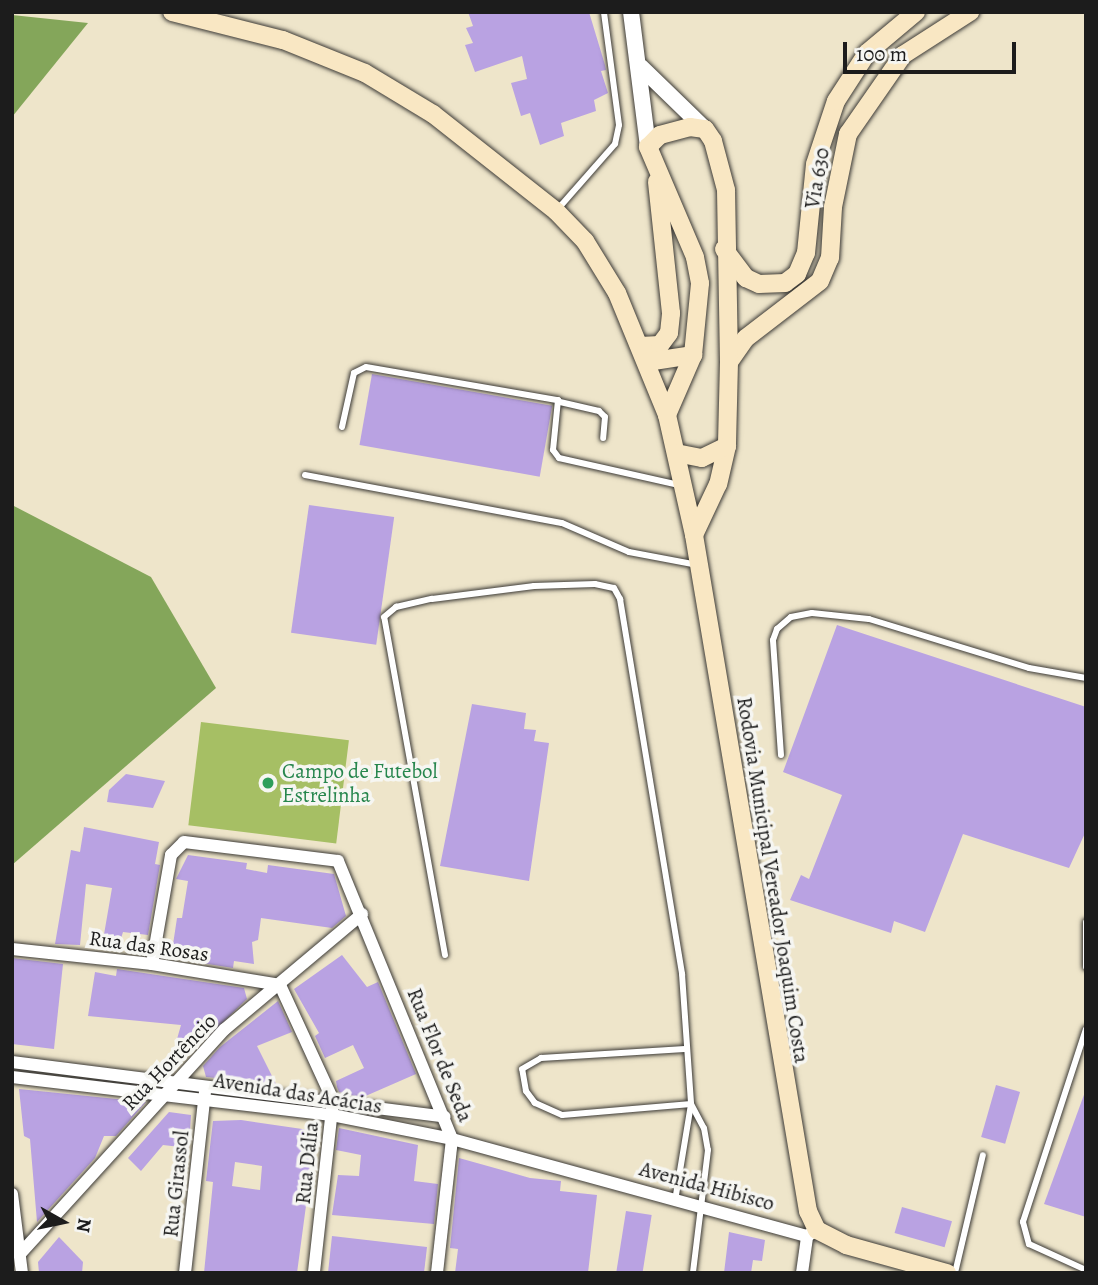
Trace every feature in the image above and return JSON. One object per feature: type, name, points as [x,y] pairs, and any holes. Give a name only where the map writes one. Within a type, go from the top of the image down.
[{"type":"main road","points":[[172,12],[283,40],[365,73],[462,135],[556,211],[585,241],[611,283],[667,415]]},
{"type":"main road","name":"Via 630","points":[[724,249],[740,271],[759,284],[785,283],[797,274],[806,253],[815,164],[836,101],[867,53],[916,12]]},
{"type":"main road","name":"Via 630","points":[[729,362],[746,338],[820,281],[831,258],[833,208],[848,134],[903,55],[970,12]]},
{"type":"main road","points":[[643,354],[660,345],[669,333],[671,313],[651,154],[660,135],[677,128],[705,129],[726,190],[724,249],[729,362],[727,446],[718,484],[694,535]]},
{"type":"main road","points":[[651,154],[699,271],[693,355],[667,415]]},
{"type":"main road","points":[[643,354],[693,355]]},
{"type":"main road","name":"Rodovia Municipal Vereador Joaquim Costa","points":[[667,415],[700,566],[778,1053],[812,1233]]},
{"type":"main road","points":[[676,453],[702,458],[727,446]]},
{"type":"main road","name":"Avenida Hibisco","points":[[812,1233],[947,1273]]},
{"type":"street","points":[[631,12],[641,67],[651,154]]},
{"type":"street","points":[[641,67],[705,129]]},
{"type":"street","name":"Rua Flor de Seda","points":[[152,964],[171,855],[180,845],[190,841],[338,861],[452,1139],[437,1273]]},
{"type":"street","name":"Rua Hortêncio","points":[[20,1254],[225,1030],[362,914]]},
{"type":"street","name":"Rua das Rosas","points":[[12,949],[152,964],[280,985]]},
{"type":"street","name":"Rua Dália","points":[[280,985],[333,1100],[314,1273]]},
{"type":"street","name":"Avenida das Acácias","points":[[12,1062],[333,1100],[445,1117]]},
{"type":"street","name":"Avenida das Acácias","points":[[12,1077],[332,1115],[452,1139]]},
{"type":"street","name":"Rua Girassol","points":[[185,1273],[206,1084]]},
{"type":"street","name":"Avenida Hibisco","points":[[452,1139],[674,1201],[812,1233]]},
{"type":"street","points":[[12,1194],[22,1273]]},
{"type":"street","points":[[802,1273],[812,1233]]},
{"type":"lane","points":[[556,211],[615,144],[619,125],[604,12]]},
{"type":"lane","points":[[341,427],[354,373],[366,367],[559,402],[602,413],[603,438]]},
{"type":"lane","points":[[559,402],[553,450],[559,458],[681,485]]},
{"type":"lane","points":[[305,475],[562,523],[629,552],[700,566]]},
{"type":"lane","points":[[445,955],[384,617],[396,607],[534,586],[595,584],[614,587],[620,599],[676,933],[691,1104],[674,1201]]},
{"type":"lane","points":[[781,755],[773,640],[777,629],[791,617],[812,613],[869,619],[1030,668],[1086,678]]},
{"type":"lane","points":[[1086,922],[1086,967]]},
{"type":"lane","points":[[1086,1030],[1023,1222],[1029,1244],[1086,1270]]},
{"type":"lane","points":[[685,1049],[541,1058],[522,1069],[526,1091],[535,1103],[562,1115],[691,1104]]},
{"type":"lane","points":[[691,1104],[704,1128],[708,1150],[693,1273]]},
{"type":"lane","points":[[956,1273],[983,1155]]},
{"type":"green space","points":[[12,15],[88,23],[12,117]]},
{"type":"green space","points":[[12,505],[151,577],[216,688],[12,865]]},
{"type":"green space","name":"Campo de Futebol Estrelinha","points":[[201,722],[349,740],[336,843],[188,825]]},
{"type":"building","points":[[468,12],[589,12],[605,65],[606,70],[601,71],[608,93],[594,100],[596,111],[561,123],[564,136],[540,145],[530,113],[521,116],[511,83],[527,79],[522,56],[475,72],[465,45],[473,43],[466,28],[473,26]]},
{"type":"building","points":[[372,374],[552,406],[540,477],[359,445]]},
{"type":"building","points":[[309,505],[394,517],[376,645],[291,633]]},
{"type":"building","points":[[837,625],[1086,707],[1086,831],[1069,868],[963,834],[925,932],[894,921],[891,933],[790,900],[801,875],[809,879],[842,795],[783,772]]},
{"type":"building","points":[[472,704],[526,713],[524,729],[536,730],[534,741],[549,743],[529,881],[440,866]]},
{"type":"building","points":[[126,774],[165,781],[153,808],[107,802],[109,790]]},
{"type":"building","points":[[84,827],[159,842],[155,864],[160,865],[148,935],[123,932],[118,948],[102,946],[112,888],[86,884],[80,945],[55,944],[71,850],[80,852]]},
{"type":"building","points":[[188,855],[247,863],[246,869],[267,873],[268,865],[334,874],[346,916],[332,928],[261,918],[258,940],[252,942],[254,964],[234,961],[233,968],[176,959],[172,951],[177,918],[182,918],[188,881],[176,879]]},
{"type":"building","points":[[342,955],[367,987],[378,982],[416,1074],[361,1098],[339,1092],[336,1081],[364,1068],[353,1045],[325,1058],[315,1036],[319,1033],[294,989]]},
{"type":"building","points":[[12,958],[63,964],[54,1049],[12,1044]]},
{"type":"building","points":[[117,969],[244,988],[247,999],[189,1055],[184,1040],[177,1039],[181,1025],[88,1016],[95,972],[116,976]]},
{"type":"building","points":[[278,1001],[292,1032],[257,1046],[276,1084],[206,1077],[203,1066],[220,1047]]},
{"type":"building","points":[[996,1085],[1020,1092],[1005,1144],[981,1137]]},
{"type":"building","points":[[19,1089],[146,1102],[116,1136],[104,1136],[95,1158],[37,1222],[30,1139],[24,1136]]},
{"type":"building","points":[[1086,1092],[1086,1217],[1044,1204]]},
{"type":"building","points":[[169,1112],[191,1115],[189,1148],[163,1145],[141,1171],[128,1158]]},
{"type":"building","points":[[241,1120],[316,1131],[297,1273],[204,1273],[213,1182],[206,1181],[213,1121]],"holes":[[[235,1162],[262,1166],[260,1190],[232,1186]]]},
{"type":"building","points":[[339,1128],[418,1145],[414,1181],[438,1184],[434,1224],[332,1215],[338,1175],[359,1176],[361,1155],[336,1150]]},
{"type":"building","points":[[459,1158],[530,1178],[561,1181],[560,1191],[597,1195],[588,1273],[455,1273],[458,1249],[450,1248]]},
{"type":"building","points":[[902,1207],[952,1221],[945,1247],[895,1233]]},
{"type":"building","points":[[626,1211],[652,1215],[643,1273],[616,1273]]},
{"type":"building","points":[[729,1232],[765,1240],[762,1261],[753,1260],[751,1273],[724,1273]]},
{"type":"building","points":[[332,1236],[427,1247],[424,1273],[328,1273]]},
{"type":"building","points":[[59,1237],[83,1262],[82,1273],[39,1273],[38,1262]]},
{"type":"place","name":"Campo de Futebol Estrelinha","points":[[268,783]]}]
